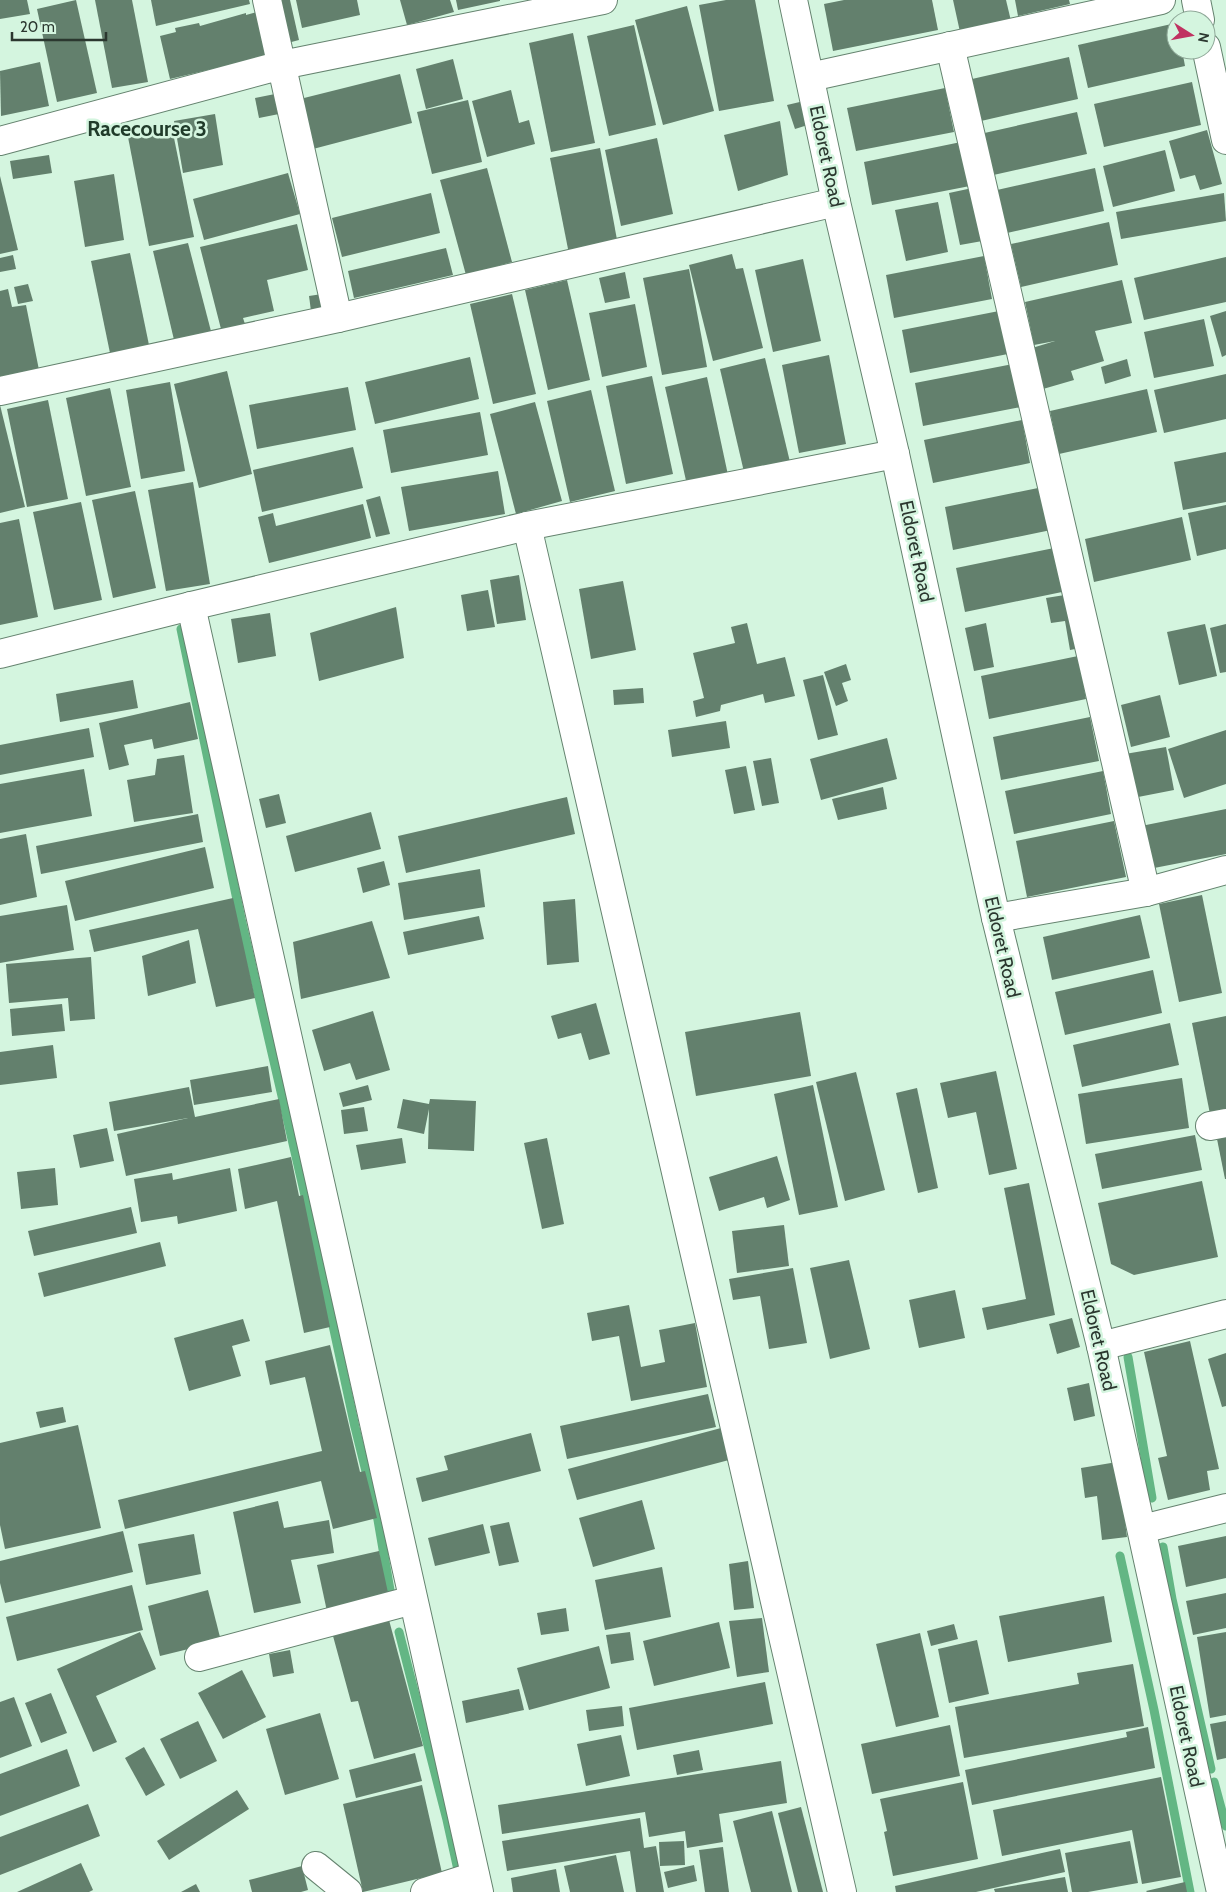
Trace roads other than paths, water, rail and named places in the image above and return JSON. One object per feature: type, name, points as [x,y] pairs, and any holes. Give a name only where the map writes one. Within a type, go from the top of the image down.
[{"type":"street","points":[[266,0],[338,318]]},
{"type":"street","points":[[0,141],[282,65],[603,0]]},
{"type":"street","name":"Eldoret Road","points":[[793,0],[836,202],[895,454],[996,918],[1101,1346],[1221,1892]]},
{"type":"street","points":[[810,78],[1161,0]]},
{"type":"street","points":[[950,46],[1146,892]]},
{"type":"street","points":[[1209,60],[1226,140]]},
{"type":"street","points":[[0,391],[338,318],[836,202]]},
{"type":"street","points":[[0,654],[191,606],[527,526],[895,454]]},
{"type":"street","points":[[527,526],[842,1892]]},
{"type":"street","points":[[191,606],[477,1884],[425,1892]]},
{"type":"street","points":[[996,918],[1146,892],[1226,870]]},
{"type":"street","points":[[1101,1346],[1226,1314]]},
{"type":"street","points":[[1142,1529],[1226,1508]]},
{"type":"street","points":[[198,1657],[413,1600]]},
{"type":"street","points":[[316,1866],[348,1892]]},
{"type":"waterway","points":[[181,629],[241,919],[304,1191],[355,1427],[378,1520],[391,1596]]},
{"type":"waterway","points":[[1128,1357],[1152,1498]]},
{"type":"waterway","points":[[1163,1547],[1172,1599],[1211,1769]]},
{"type":"waterway","points":[[1120,1556],[1154,1710],[1190,1892]]},
{"type":"waterway","points":[[399,1632],[447,1820],[460,1879]]},
{"type":"waterway","points":[[1214,1782],[1226,1826]]},
{"type":"district","name":"Racecourse 3","points":[[147,129]]}]
